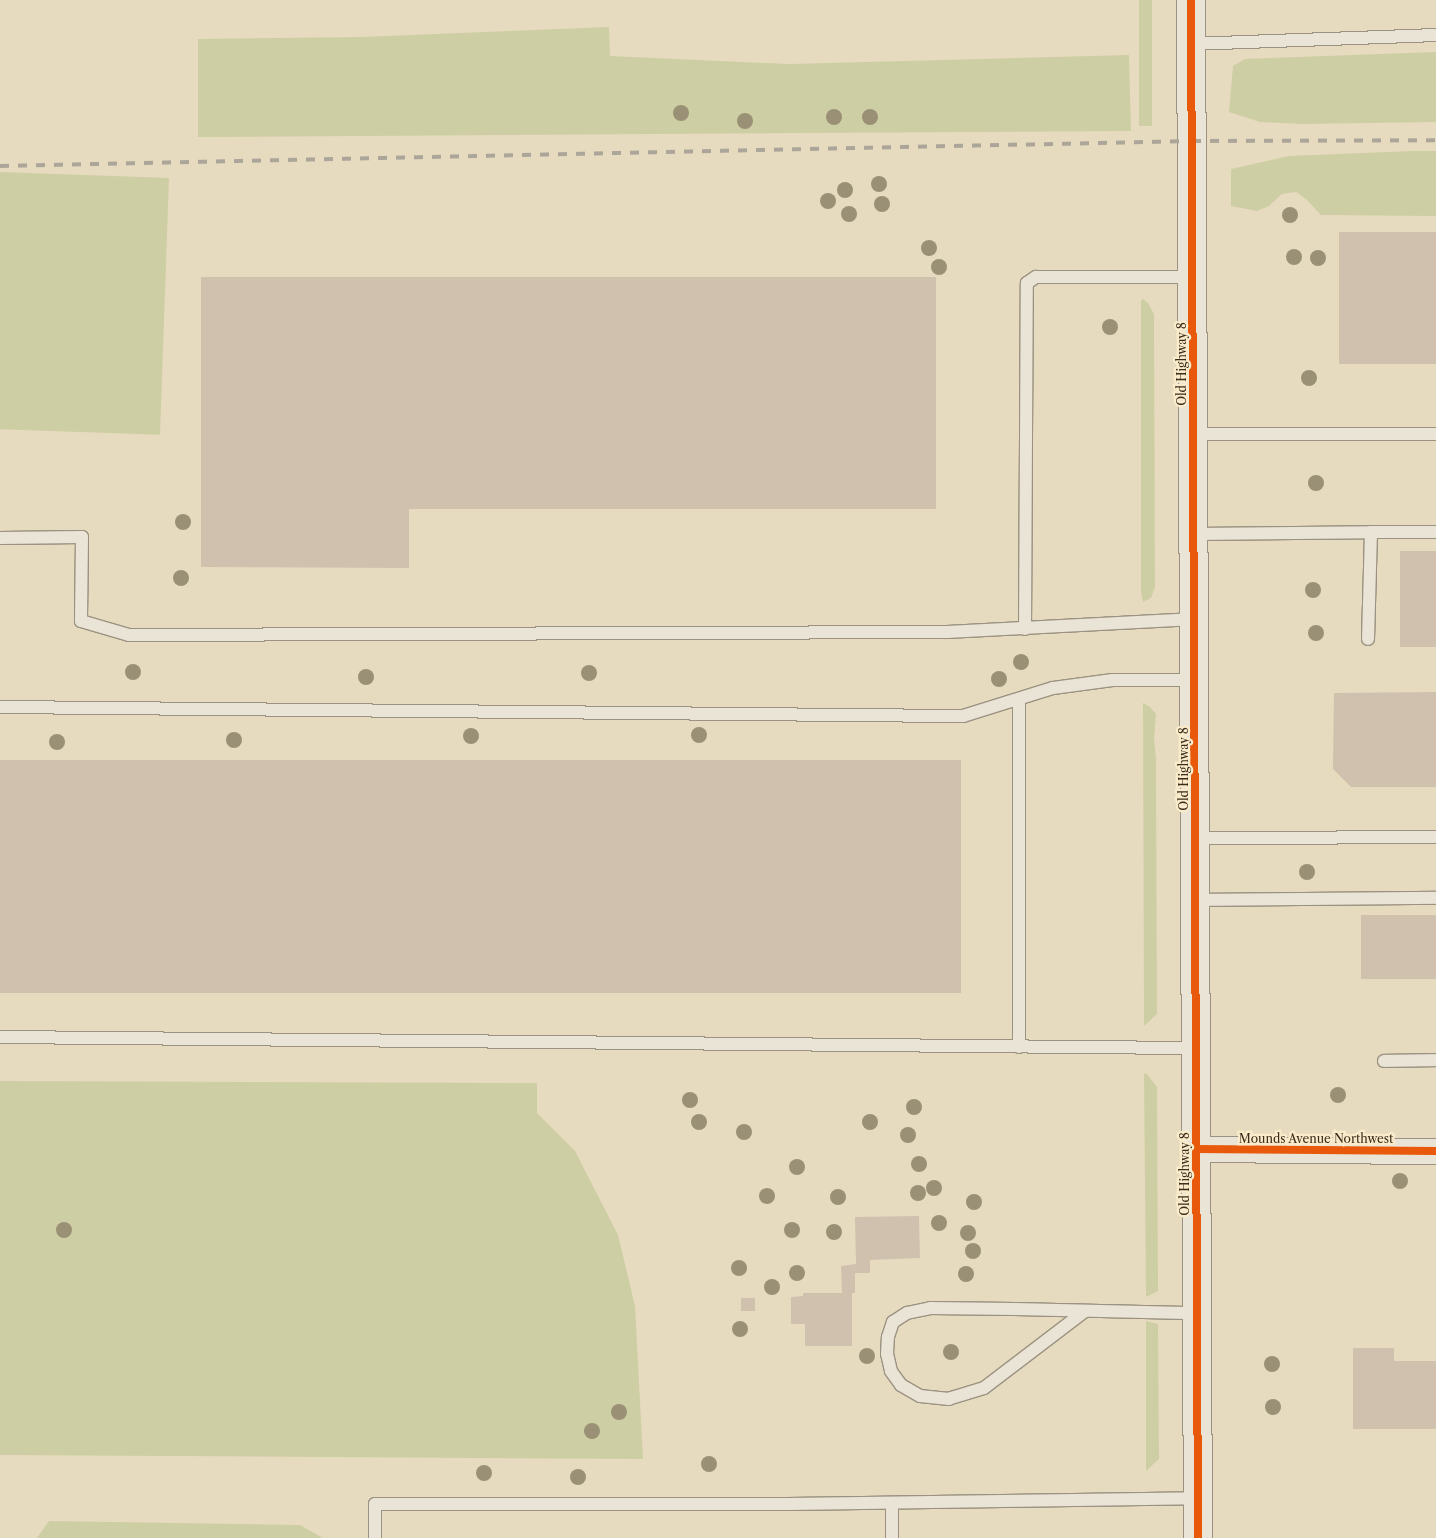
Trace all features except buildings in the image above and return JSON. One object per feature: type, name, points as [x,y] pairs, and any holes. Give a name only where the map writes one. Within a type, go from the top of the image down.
[{"type":"street","name":"Old Highway 8","points":[[1190,0],[1194,434],[1198,1538]]},
{"type":"street","name":"Mounds Avenue Northwest","points":[[1196,1149],[1436,1151]]},
{"type":"lane","points":[[1191,44],[1436,35]]},
{"type":"lane","points":[[1025,629],[1027,283],[1036,277],[1192,277]]},
{"type":"lane","points":[[1194,434],[1436,434]]},
{"type":"lane","points":[[1368,639],[1371,532]]},
{"type":"lane","points":[[1194,534],[1436,532]]},
{"type":"lane","points":[[0,538],[82,537],[81,621],[129,634],[948,632],[1194,619]]},
{"type":"lane","points":[[0,707],[963,716],[1053,688],[1112,680],[1195,680]]},
{"type":"lane","points":[[1018,700],[1019,1047]]},
{"type":"lane","points":[[1196,838],[1436,838]]},
{"type":"lane","points":[[1196,900],[1436,898]]},
{"type":"lane","points":[[0,1037],[1197,1048]]},
{"type":"lane","points":[[1384,1061],[1436,1060]]},
{"type":"lane","points":[[1085,1310],[984,1388],[949,1399],[920,1396],[901,1385],[891,1371],[887,1354],[888,1337],[893,1322],[906,1313],[930,1308],[1085,1310],[1197,1313]]},
{"type":"lane","points":[[375,1538],[375,1504],[892,1503],[1197,1498]]},
{"type":"lane","points":[[892,1503],[892,1538]]},
{"type":"green space","points":[[1139,0],[1152,0],[1152,126],[1139,126]]},
{"type":"green space","points":[[609,27],[610,56],[789,64],[1129,55],[1131,131],[198,137],[198,39],[361,37]]},
{"type":"green space","points":[[1436,52],[1436,122],[1302,124],[1260,122],[1229,112],[1233,66],[1245,59]]},
{"type":"green space","points":[[1436,151],[1436,216],[1321,215],[1306,199],[1296,192],[1282,194],[1269,206],[1257,211],[1231,206],[1231,169],[1289,156]]},
{"type":"green space","points":[[0,172],[169,178],[160,435],[0,429]]},
{"type":"green space","points":[[1143,299],[1148,303],[1154,314],[1155,587],[1151,598],[1143,602],[1141,592],[1141,301]]},
{"type":"green space","points":[[1143,703],[1156,714],[1154,738],[1156,759],[1157,1014],[1144,1026]]},
{"type":"green space","points":[[1146,1073],[1157,1087],[1158,1291],[1146,1297],[1144,1074]]},
{"type":"green space","points":[[0,1081],[537,1083],[537,1113],[575,1151],[618,1235],[635,1306],[643,1459],[0,1455]]},
{"type":"green space","points":[[1146,1321],[1158,1324],[1159,1459],[1146,1471]]},
{"type":"green space","points":[[49,1521],[300,1525],[323,1538],[37,1538]]},
{"type":"railway","points":[[0,166],[1192,141],[1436,140]]},
{"type":"cycle path","points":[[1191,0],[1198,1538]]},
{"type":"cycle path","points":[[1197,1149],[1436,1151]]}]
